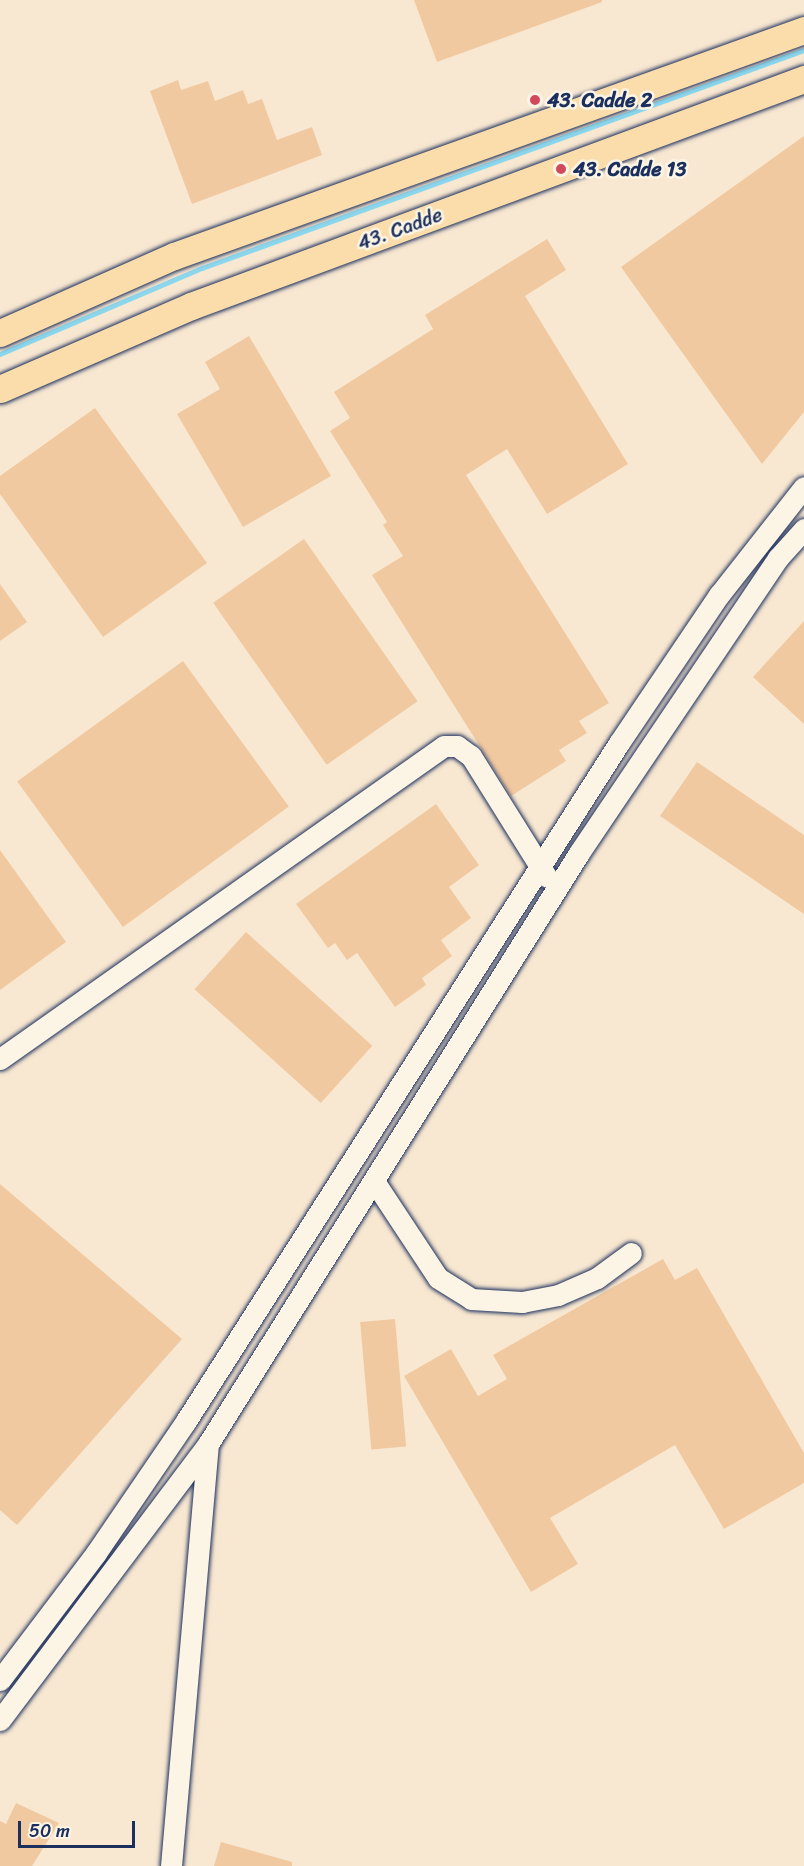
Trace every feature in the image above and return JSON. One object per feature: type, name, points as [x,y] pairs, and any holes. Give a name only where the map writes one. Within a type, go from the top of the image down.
[{"type":"main road","points":[[0,333],[174,256],[804,30]]},
{"type":"main road","name":"43. Cadde","points":[[0,389],[191,306],[804,79]]},
{"type":"street","points":[[0,1680],[96,1553],[186,1421],[539,866],[719,595],[804,487]]},
{"type":"street","points":[[0,1720],[208,1444],[556,889],[778,558],[804,529]]},
{"type":"street","points":[[0,1059],[444,746],[457,746],[471,756],[539,866],[556,889]]},
{"type":"street","points":[[374,1181],[438,1278],[471,1299],[503,1303],[558,1295],[597,1278],[631,1253]]},
{"type":"street","points":[[171,1866],[208,1444],[186,1421]]},
{"type":"shaded area","points":[[0,0],[804,0],[804,1866],[0,1866]]},
{"type":"building","points":[[414,0],[602,0],[602,2],[437,62]]},
{"type":"building","points":[[178,80],[181,90],[208,81],[215,101],[243,90],[248,104],[262,99],[277,140],[312,127],[322,155],[192,204],[150,91]]},
{"type":"building","points":[[804,136],[804,412],[762,464],[621,267]]},
{"type":"building","points":[[547,239],[566,270],[525,296],[628,464],[547,514],[507,449],[466,475],[609,703],[579,721],[587,733],[559,750],[566,761],[511,796],[372,575],[403,556],[383,525],[387,522],[330,431],[350,418],[334,392],[433,329],[425,315]]},
{"type":"building","points":[[249,336],[331,476],[243,527],[177,414],[220,389],[205,362]]},
{"type":"building","points":[[95,408],[207,563],[103,637],[0,494],[0,476]]},
{"type":"building","points":[[304,539],[418,701],[327,765],[213,603]]},
{"type":"building","points":[[0,584],[27,622],[0,641]]},
{"type":"building","points":[[804,621],[804,724],[753,677]]},
{"type":"building","points":[[183,661],[289,807],[123,927],[17,781]]},
{"type":"building","points":[[697,762],[804,835],[804,914],[660,816]]},
{"type":"building","points":[[436,804],[479,865],[449,887],[471,918],[441,940],[452,956],[422,978],[426,985],[395,1007],[357,953],[347,960],[335,943],[328,948],[296,904]]},
{"type":"building","points":[[0,850],[66,942],[0,990]]},
{"type":"building","points":[[246,932],[372,1046],[321,1103],[194,989]]},
{"type":"building","points":[[0,1184],[182,1339],[17,1525],[0,1510]]},
{"type":"building","points":[[663,1259],[675,1280],[697,1268],[804,1453],[804,1483],[724,1529],[675,1445],[550,1518],[578,1564],[531,1592],[404,1376],[451,1349],[478,1396],[507,1379],[493,1355]]},
{"type":"building","points":[[395,1319],[406,1447],[371,1450],[360,1322]]},
{"type":"building","points":[[16,1803],[59,1823],[32,1866],[0,1866],[0,1821],[6,1824]]},
{"type":"building","points":[[221,1842],[292,1862],[292,1866],[214,1866]]},
{"type":"waterway","points":[[0,354],[202,268],[804,50]]},
{"type":"place","name":"43. Cadde 2","points":[[535,100]]},
{"type":"place","name":"43. Cadde 13","points":[[561,169]]}]
